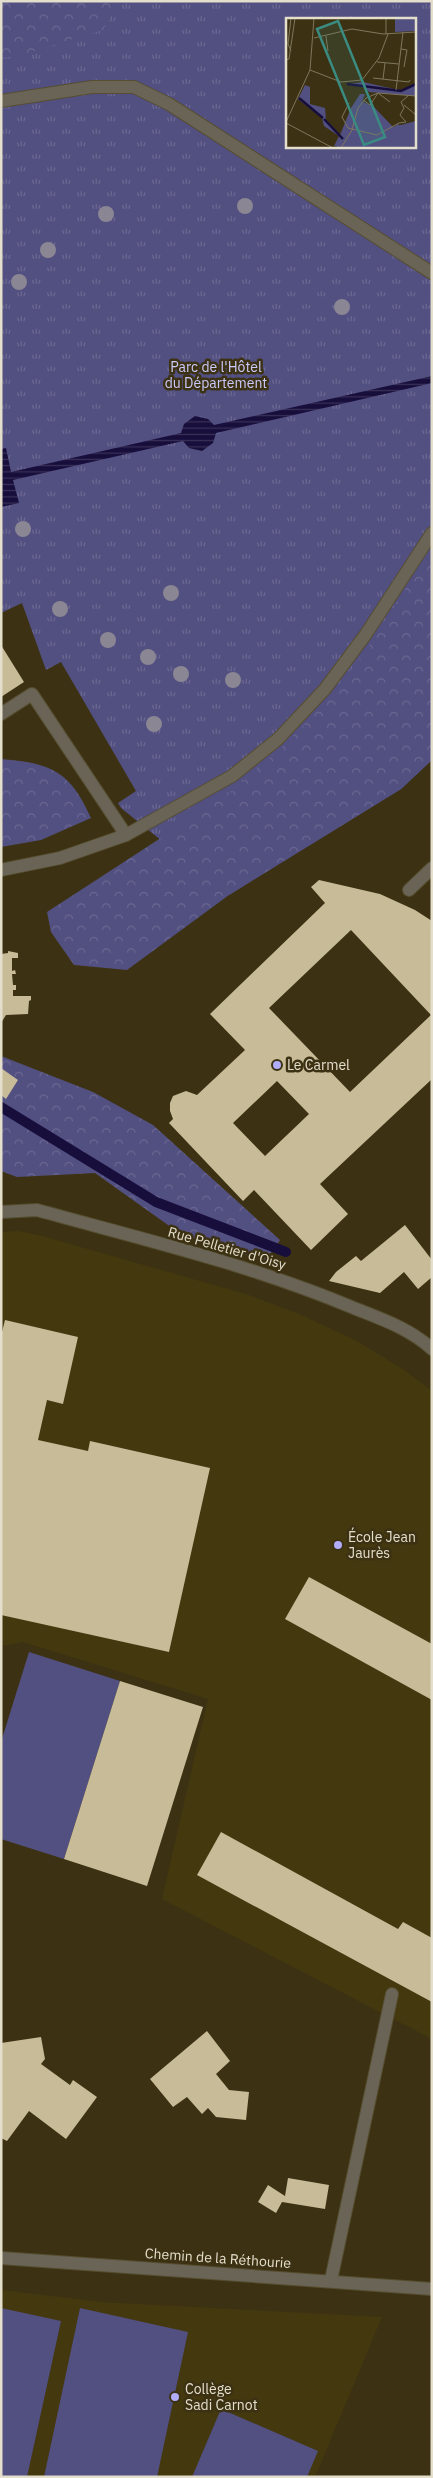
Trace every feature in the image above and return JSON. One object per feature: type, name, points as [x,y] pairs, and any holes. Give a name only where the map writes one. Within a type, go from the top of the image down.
[{"type":"street","points":[[1,101],[92,87],[134,87],[169,104],[432,273]]},
{"type":"street","points":[[1,870],[60,858],[126,835],[232,776],[278,739],[325,690],[366,634],[432,533]]},
{"type":"street","points":[[1,714],[32,694],[126,835]]},
{"type":"street","points":[[409,890],[432,868]]},
{"type":"street","name":"Rue Pelletier d'Oisy","points":[[1,1212],[37,1210],[247,1268],[299,1286],[400,1326],[432,1349]]},
{"type":"street","points":[[330,2280],[392,1994]]},
{"type":"street","name":"Chemin de la Réthourie","points":[[1,2258],[330,2280],[432,2289]]},
{"type":"shaded area","points":[[432,376],[432,383],[216,433],[213,443],[202,451],[189,448],[183,441],[13,480],[19,503],[1,507],[1,449],[6,448],[11,472],[181,433],[184,424],[195,416],[208,419],[214,425]]},
{"type":"shaded area","points":[[18,1231],[42,1236],[249,1295],[299,1314],[357,1341],[404,1370],[432,1391],[432,2039],[162,1899],[208,1699],[23,1642],[1,1646],[1,1232]]},
{"type":"shaded area","name":"Collège Sadi Carnot","points":[[1,2290],[101,2302],[382,2317],[315,2477],[1,2477]]},
{"type":"green space","name":"Parc de l'Hôtel du Département","points":[[1,1],[432,1],[432,760],[401,789],[229,895],[121,808],[118,803],[136,791],[61,662],[46,670],[22,603],[1,613]]},
{"type":"green space","points":[[1,1],[120,1],[103,30],[21,55],[1,58]]},
{"type":"green space","points":[[432,546],[432,760],[401,789],[229,895],[127,970],[74,965],[51,932],[47,912],[233,791],[284,745],[333,695],[374,639]]},
{"type":"green space","points":[[1,759],[33,763],[57,772],[75,790],[91,818],[41,840],[1,847]]},
{"type":"green space","points":[[1,1056],[93,1092],[153,1125],[280,1240],[265,1261],[182,1235],[95,1173],[17,1177],[1,1171]]},
{"type":"green space","points":[[29,1652],[120,1681],[64,1859],[1,1839],[1,1742]]},
{"type":"green space","points":[[1,2308],[61,2321],[27,2477],[1,2477]]},
{"type":"green space","points":[[80,2308],[188,2332],[157,2477],[44,2477]]},
{"type":"green space","points":[[221,2409],[318,2451],[307,2477],[192,2477]]},
{"type":"building","points":[[1,645],[24,682],[1,697]]},
{"type":"building","name":"Le Carmel","points":[[319,880],[380,894],[415,910],[432,921],[432,1079],[320,1184],[348,1214],[311,1250],[254,1190],[243,1201],[169,1123],[173,1119],[170,1103],[173,1096],[186,1091],[197,1095],[245,1050],[210,1014],[325,903],[311,887]],"holes":[[[351,930],[431,1015],[350,1092],[269,1008]],[[277,1081],[309,1114],[265,1156],[233,1123]]]},
{"type":"building","points":[[8,951],[18,953],[18,958],[12,958],[12,971],[15,970],[16,974],[12,974],[13,985],[16,985],[16,990],[13,990],[13,996],[31,996],[31,1000],[29,1001],[28,1014],[6,1015],[1,1023],[1,954],[8,953]]},
{"type":"building","points":[[1,1068],[18,1080],[6,1099],[1,1095]]},
{"type":"building","points":[[405,1225],[432,1260],[432,1277],[418,1289],[404,1272],[380,1293],[329,1281],[336,1272],[356,1256],[361,1261]]},
{"type":"building","points":[[5,1320],[78,1337],[63,1404],[47,1400],[38,1440],[88,1451],[90,1441],[210,1468],[169,1652],[1,1615],[1,1336]]},
{"type":"building","points":[[309,1577],[432,1644],[432,1700],[285,1619]]},
{"type":"building","points":[[120,1681],[203,1707],[147,1886],[64,1859]]},
{"type":"building","points":[[221,1832],[398,1929],[403,1922],[432,1938],[432,2002],[197,1875]]},
{"type":"building","points":[[207,2031],[230,2061],[216,2074],[229,2090],[249,2092],[246,2120],[216,2117],[208,2108],[202,2114],[187,2097],[173,2107],[150,2079]]},
{"type":"building","points":[[41,2037],[45,2059],[41,2064],[70,2085],[73,2080],[97,2097],[66,2139],[29,2111],[7,2141],[1,2138],[1,2043]]},
{"type":"building","points":[[288,2178],[329,2185],[325,2209],[282,2202],[276,2213],[258,2202],[268,2185],[285,2196]]},
{"type":"waterway","points":[[1,1107],[156,1202],[286,1252]]},
{"type":"place","name":"Le Carmel","points":[[277,1065]]},
{"type":"place","name":"École Jean Jaurès","points":[[338,1545]]},
{"type":"place","name":"Collège Sadi Carnot","points":[[175,2397]]}]
